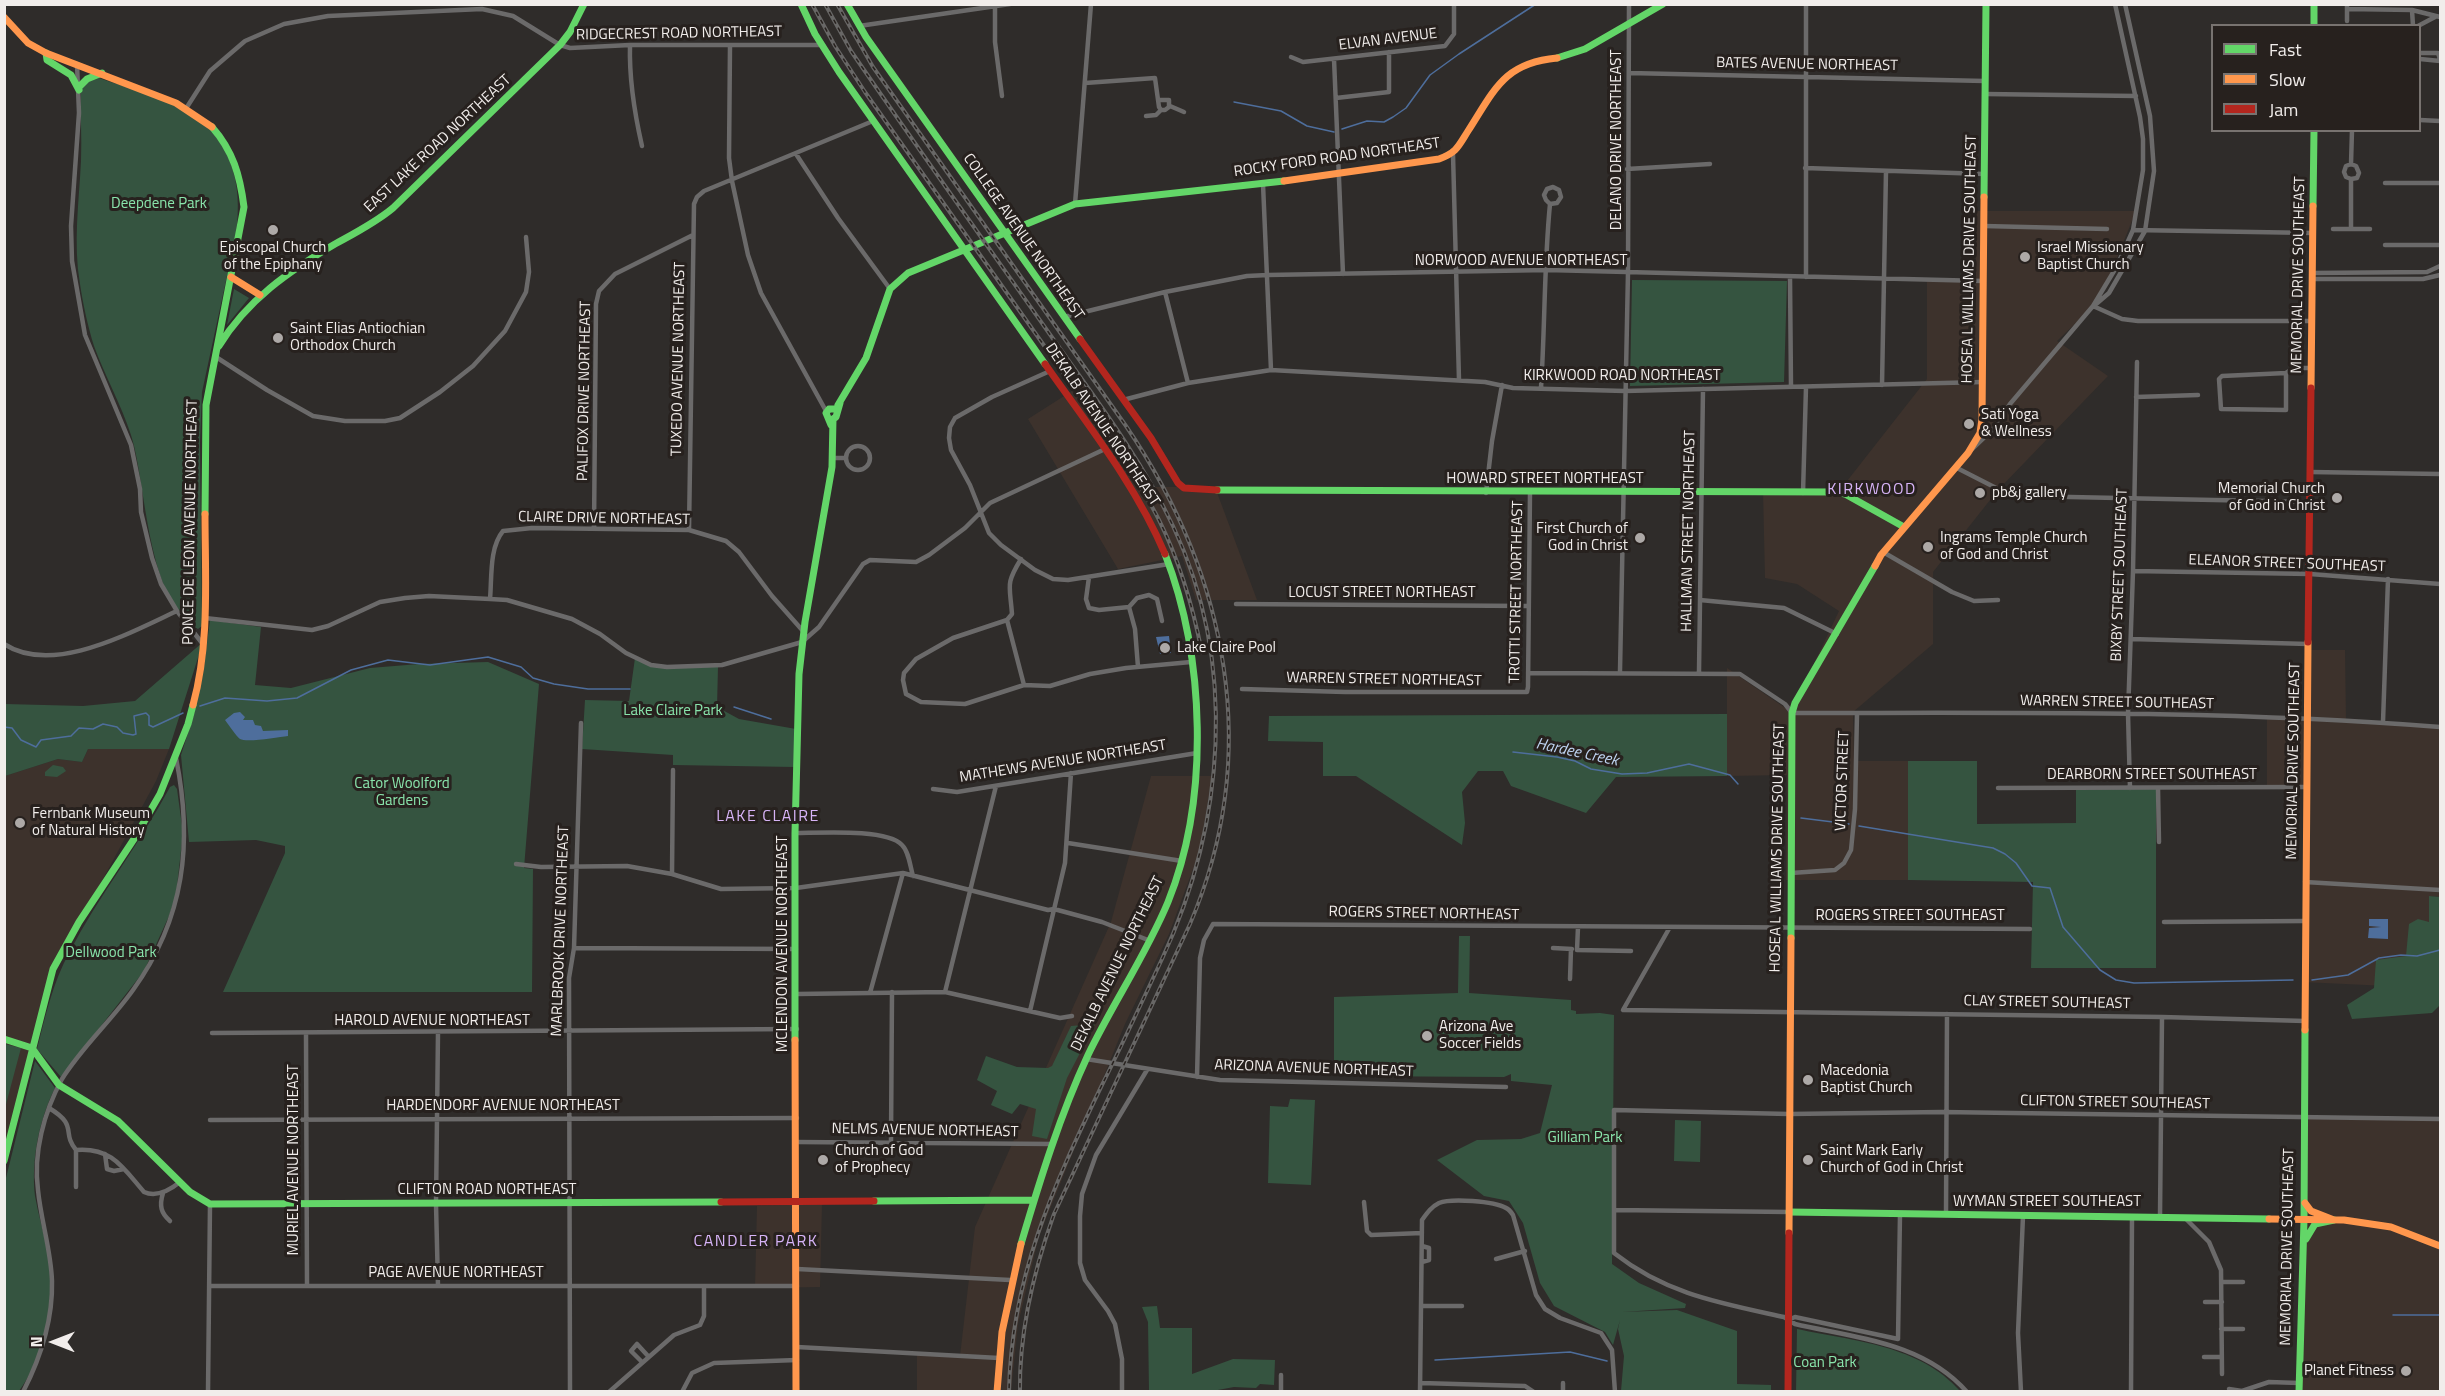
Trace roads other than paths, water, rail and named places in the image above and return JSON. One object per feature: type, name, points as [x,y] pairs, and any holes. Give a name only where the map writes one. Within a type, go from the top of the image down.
[{"type":"main road","name":"EAST LAKE ROAD NORTHEAST","points":[[214,355],[232,326],[260,295],[318,254],[370,226],[390,211],[560,45],[570,32],[584,4]]},
{"type":"main road","name":"DEKALB AVENUE NORTHEAST","points":[[801,4],[821,45],[1140,501],[1169,564],[1186,621],[1197,753],[1192,816],[1182,861],[1169,899],[1072,1089],[1034,1200],[1010,1280],[999,1358],[997,1392]]},
{"type":"main road","name":"COLLEGE AVENUE NORTHEAST","points":[[847,4],[859,26],[1003,233],[1151,438],[1178,483]]},
{"type":"main road","name":"ROCKY FORD ROAD NORTHEAST","points":[[890,290],[908,273],[1075,204],[1094,200],[1263,184],[1423,162],[1453,154],[1493,93],[1514,69],[1535,60],[1563,57],[1578,52],[1663,4]]},
{"type":"main road","name":"HOSEA L WILLIAMS DRIVE SOUTHEAST","points":[[1788,1392],[1792,713],[1795,703],[1883,552],[1968,453],[1980,434],[1983,382],[1986,4]]},
{"type":"main road","points":[[2314,4],[2314,24]]},
{"type":"main road","name":"PONCE DE LEON AVENUE NORTHEAST","points":[[4,17],[21,36],[46,53],[187,107],[206,121],[232,155],[241,181],[243,217],[214,355],[206,405],[205,618],[196,694],[188,724],[160,794],[53,969],[4,1161]]},
{"type":"main road","points":[[46,53],[47,60],[70,75],[78,88],[87,79],[102,73]]},
{"type":"main road","name":"MEMORIAL DRIVE SOUTHEAST","points":[[2298,1392],[2304,1220],[2306,787],[2314,132]]},
{"type":"main road","points":[[231,277],[260,295]]},
{"type":"main road","points":[[833,415],[866,358],[890,290]]},
{"type":"main road","name":"MCLENDON AVENUE NORTHEAST","points":[[796,1392],[795,833],[799,674],[803,631],[833,458],[833,415]]},
{"type":"main road","name":"HOWARD STREET NORTHEAST","points":[[1178,483],[1184,488],[1202,490],[1845,494],[1904,527]]},
{"type":"main road","points":[[4,1039],[32,1048],[58,1085],[118,1121],[132,1132],[180,1182],[202,1201],[210,1204]]},
{"type":"main road","name":"CLIFTON ROAD NORTHEAST","points":[[210,1204],[1034,1200]]},
{"type":"main road","points":[[2304,1202],[2311,1211],[2334,1220],[2391,1227],[2440,1246]]},
{"type":"main road","name":"WYMAN STREET SOUTHEAST","points":[[1789,1212],[2334,1220]]},
{"type":"main road","points":[[2303,1246],[2311,1228],[2320,1222],[2334,1220]]},
{"type":"street","points":[[859,26],[1010,4]]},
{"type":"street","points":[[1075,204],[1092,4]]},
{"type":"street","name":"ELVAN AVENUE","points":[[1291,57],[1303,62],[1445,46],[1454,34],[1454,4]]},
{"type":"street","name":"DELANO DRIVE NORTHEAST","points":[[1620,671],[1628,272],[1629,4]]},
{"type":"street","points":[[1806,4],[1806,278]]},
{"type":"street","points":[[1968,453],[1993,429],[2010,404],[2093,306],[2117,266],[2133,230],[2143,170],[2143,139],[2136,96],[2115,4]]},
{"type":"street","points":[[2093,306],[2109,293],[2145,231],[2154,171],[2150,116],[2125,4]]},
{"type":"street","points":[[995,5],[995,42],[1002,96]]},
{"type":"street","points":[[2347,21],[2347,7],[2412,10],[2438,17]]},
{"type":"street","name":"RIDGECREST ROAD NORTHEAST","points":[[187,107],[210,71],[229,53],[263,32],[303,19],[482,9],[513,16],[560,45],[570,48],[630,45],[821,45]]},
{"type":"street","points":[[2412,10],[2413,24]]},
{"type":"street","points":[[2421,25],[2438,17]]},
{"type":"street","points":[[630,45],[629,77],[632,105],[642,146]]},
{"type":"street","name":"MCLENDON AVENUE NORTHEAST","points":[[730,45],[729,158],[748,255],[761,293],[833,415]]},
{"type":"street","points":[[1336,98],[1389,92],[1389,52]]},
{"type":"street","points":[[2421,53],[2438,53],[2440,60],[2421,59]]},
{"type":"street","points":[[1335,59],[1344,274]]},
{"type":"street","points":[[77,64],[78,88],[71,226],[72,261],[85,335],[132,450],[141,512],[161,584],[177,611],[203,645]]},
{"type":"street","name":"BATES AVENUE NORTHEAST","points":[[1629,73],[1985,81]]},
{"type":"street","points":[[1085,82],[1155,78],[1158,104],[1161,110]]},
{"type":"street","points":[[1985,94],[2136,96]]},
{"type":"street","points":[[1159,100],[1169,100],[1170,106]]},
{"type":"street","points":[[1146,116],[1156,115],[1170,106]]},
{"type":"street","points":[[1170,106],[1184,112]]},
{"type":"street","points":[[2421,120],[2440,121]]},
{"type":"street","points":[[732,181],[873,121]]},
{"type":"street","points":[[2351,164],[2352,132]]},
{"type":"street","points":[[796,154],[838,218],[890,290]]},
{"type":"street","points":[[1453,154],[1458,271],[1459,380]]},
{"type":"street","points":[[1627,170],[1710,164]]},
{"type":"street","points":[[2351,164],[2356,166],[2359,173],[2357,178],[2346,177],[2344,172],[2346,166],[2351,164]]},
{"type":"street","points":[[1805,168],[1984,174]]},
{"type":"street","points":[[1882,385],[1886,171]]},
{"type":"street","points":[[2351,179],[2351,229]]},
{"type":"street","name":"TUXEDO AVENUE NORTHEAST","points":[[689,530],[694,204],[697,197],[704,191],[732,181]]},
{"type":"street","points":[[2385,183],[2440,183]]},
{"type":"street","points":[[1263,184],[1271,370]]},
{"type":"street","points":[[1541,388],[1546,250],[1551,204]]},
{"type":"street","points":[[1984,226],[2107,228]]},
{"type":"street","points":[[2333,229],[2370,229]]},
{"type":"street","points":[[2133,230],[2313,232]]},
{"type":"street","name":"PALIFOX DRIVE NORTHEAST","points":[[594,530],[596,304],[599,291],[615,274],[693,235]]},
{"type":"street","points":[[214,355],[267,390],[313,416],[345,421],[385,421],[400,418],[474,366],[505,331],[526,292],[529,272],[526,237]]},
{"type":"street","points":[[2385,245],[2440,245]]},
{"type":"street","points":[[2313,276],[2427,272],[2440,266]]},
{"type":"street","name":"NORWOOD AVENUE NORTHEAST","points":[[1064,318],[1165,292],[1247,276],[1268,275],[1547,270],[1983,281]]},
{"type":"street","points":[[2313,276],[2423,279],[2440,275]]},
{"type":"street","points":[[1790,277],[1791,387]]},
{"type":"street","points":[[1165,292],[1188,382]]},
{"type":"street","points":[[2093,306],[2122,319],[2138,321],[2312,321]]},
{"type":"street","name":"BIXBY STREET SOUTHEAST","points":[[2130,788],[2128,714],[2137,362]]},
{"type":"street","points":[[2286,373],[2286,410],[2223,410],[2219,404],[2219,379],[2222,376],[2286,373],[2294,368],[2312,368]]},
{"type":"street","name":"KIRKWOOD ROAD NORTHEAST","points":[[1122,400],[1188,382],[1271,370],[1459,380],[1513,388],[1625,391],[1983,382]]},
{"type":"street","points":[[1050,371],[992,397],[955,418],[950,427],[951,450],[970,485],[989,533],[1001,545],[1035,570],[1053,579],[1068,580],[1169,564]]},
{"type":"street","points":[[1486,493],[1502,385]]},
{"type":"street","points":[[1803,493],[1806,387]]},
{"type":"street","name":"HALLMAN STREET NORTHEAST","points":[[1699,672],[1702,389]]},
{"type":"street","points":[[2136,397],[2198,395]]},
{"type":"street","points":[[1982,419],[1993,418],[2010,404]]},
{"type":"street","points":[[854,446],[867,449],[869,458],[867,466],[862,470],[853,468],[846,458],[849,448],[854,446]]},
{"type":"street","points":[[205,618],[312,630],[327,626],[380,603],[405,598],[429,596],[507,600],[572,619],[626,653],[655,666],[722,665],[802,642],[819,627],[863,564],[870,560],[916,562],[965,528],[981,511],[999,498],[1105,448]]},
{"type":"street","points":[[833,458],[846,458]]},
{"type":"street","points":[[1955,467],[2009,494],[2310,502]]},
{"type":"street","points":[[2310,472],[2440,474]]},
{"type":"street","name":"TROTTI STREET NORTHEAST","points":[[1527,692],[1530,492]]},
{"type":"street","name":"CLAIRE DRIVE NORTHEAST","points":[[490,599],[494,550],[503,531],[532,528],[689,530],[726,541],[739,552],[766,589],[803,631]]},
{"type":"street","points":[[1883,552],[1952,592],[1974,601],[1998,600]]},
{"type":"street","points":[[1021,559],[1010,576],[1008,588],[1012,614],[1007,621],[969,631],[939,644],[908,666],[904,673],[906,694],[916,701],[964,704],[1024,685],[1050,686],[1090,674],[1191,662]]},
{"type":"street","name":"ELEANOR STREET SOUTHEAST","points":[[2133,571],[2310,574],[2440,584]]},
{"type":"street","points":[[1089,577],[1086,599],[1089,608],[1099,610],[1129,607],[1140,596],[1155,596],[1162,621]]},
{"type":"street","points":[[2383,722],[2388,579]]},
{"type":"street","points":[[1700,600],[1784,608],[1836,634]]},
{"type":"street","name":"LOCUST STREET NORTHEAST","points":[[1236,604],[1527,606]]},
{"type":"street","points":[[1129,607],[1136,629],[1138,667]]},
{"type":"street","points":[[4,644],[33,654],[72,653],[177,611]]},
{"type":"street","points":[[1007,621],[1024,685]]},
{"type":"street","points":[[2131,639],[2309,644]]},
{"type":"street","points":[[1528,673],[1620,671],[1740,674],[1785,704],[1792,713]]},
{"type":"street","name":"WARREN STREET NORTHEAST","points":[[1242,689],[1357,693],[1527,692]]},
{"type":"street","name":"WARREN STREET SOUTHEAST","points":[[1792,713],[2128,714],[2308,718],[2440,726]]},
{"type":"street","name":"VICTOR STREET","points":[[1790,873],[1835,870],[1844,863],[1851,850],[1854,837],[1857,714]]},
{"type":"street","name":"MARLBROOK DRIVE NORTHEAST","points":[[570,1392],[569,978],[574,948],[580,723]]},
{"type":"street","name":"MATHEWS AVENUE NORTHEAST","points":[[933,789],[957,792],[1197,753]]},
{"type":"street","points":[[23,1392],[43,1346],[50,1314],[52,1282],[49,1250],[38,1190],[38,1150],[49,1108],[58,1085],[68,1068],[134,989],[149,965],[175,906],[184,858],[186,829],[183,792],[175,755]]},
{"type":"street","points":[[672,874],[673,770]]},
{"type":"street","points":[[1030,1011],[1068,843],[1071,773]]},
{"type":"street","points":[[945,992],[996,786]]},
{"type":"street","name":"DEARBORN STREET SOUTHEAST","points":[[1998,788],[2306,787]]},
{"type":"street","points":[[2158,788],[2159,842]]},
{"type":"street","points":[[795,833],[867,834],[896,840],[904,847],[913,876]]},
{"type":"street","points":[[1068,843],[1182,861]]},
{"type":"street","points":[[516,864],[541,867],[627,866],[672,874],[721,889],[796,888],[903,873],[1102,922],[1148,940]]},
{"type":"street","points":[[870,993],[903,873]]},
{"type":"street","points":[[2306,882],[2440,890]]},
{"type":"street","points":[[2164,922],[2305,921]]},
{"type":"street","name":"ROGERS STREET NORTHEAST","points":[[1197,1077],[1200,958],[1204,940],[1213,924],[1790,927]]},
{"type":"street","points":[[1577,949],[1578,927]]},
{"type":"street","name":"CLAY STREET SOUTHEAST","points":[[1671,927],[1623,1010],[2305,1021]]},
{"type":"street","name":"ROGERS STREET SOUTHEAST","points":[[1790,927],[2030,929]]},
{"type":"street","points":[[574,948],[796,949]]},
{"type":"street","points":[[1553,948],[1631,951]]},
{"type":"street","points":[[1570,979],[1571,948]]},
{"type":"street","points":[[891,1142],[892,992]]},
{"type":"street","points":[[797,994],[945,992],[1060,1018],[1072,1016]]},
{"type":"street","points":[[1946,1215],[1947,1014]]},
{"type":"street","points":[[2160,1216],[2162,1017]]},
{"type":"street","name":"HAROLD AVENUE NORTHEAST","points":[[212,1033],[797,1029]]},
{"type":"street","points":[[438,1032],[436,1204],[438,1286]]},
{"type":"street","name":"MURIEL AVENUE NORTHEAST","points":[[306,1034],[307,1286]]},
{"type":"street","name":"ARIZONA AVENUE NORTHEAST","points":[[1086,1059],[1220,1080],[1506,1087]]},
{"type":"street","points":[[1122,1392],[1122,1359],[1115,1324],[1085,1280],[1080,1263],[1080,1216],[1083,1194],[1096,1155],[1147,1070]]},
{"type":"street","points":[[49,1108],[69,1125],[71,1143],[76,1150],[76,1187]]},
{"type":"street","name":"CLIFTON STREET SOUTHEAST","points":[[1614,1210],[1614,1110],[1789,1114],[1946,1112],[2160,1117],[2440,1119]]},
{"type":"street","name":"HARDENDORF AVENUE NORTHEAST","points":[[210,1120],[797,1118]]},
{"type":"street","name":"NELMS AVENUE NORTHEAST","points":[[796,1142],[1053,1144]]},
{"type":"street","points":[[76,1150],[87,1149],[114,1158],[149,1195],[163,1193],[180,1182]]},
{"type":"street","points":[[105,1154],[107,1170],[124,1169]]},
{"type":"street","points":[[163,1193],[160,1207],[162,1214],[170,1221]]},
{"type":"street","points":[[1420,1392],[1422,1220],[1429,1210],[1446,1201],[1482,1202],[1506,1208],[1513,1215],[1536,1295],[1545,1309],[1601,1333],[1612,1350],[1616,1392]]},
{"type":"street","points":[[1364,1202],[1367,1231],[1371,1235],[1422,1233]]},
{"type":"street","points":[[208,1392],[210,1204]]},
{"type":"street","points":[[1789,1212],[1614,1210],[1614,1253],[1650,1278],[1676,1290],[1704,1299],[1784,1317],[1795,1324],[1907,1350],[1941,1367],[1967,1392]]},
{"type":"street","points":[[1788,1320],[1795,1317],[1898,1339],[1900,1214]]},
{"type":"street","points":[[2021,1392],[2018,1333],[2023,1216]]},
{"type":"street","points":[[2131,1392],[2132,1217]]},
{"type":"street","points":[[2185,1218],[2208,1241],[2214,1251],[2222,1282],[2222,1374]]},
{"type":"street","points":[[1422,1246],[1430,1248],[1431,1253],[1429,1260],[1422,1262]]},
{"type":"street","points":[[1496,1259],[1525,1251]]},
{"type":"street","points":[[797,1269],[1010,1280]]},
{"type":"street","points":[[2222,1282],[2243,1282]]},
{"type":"street","name":"PAGE AVENUE NORTHEAST","points":[[209,1286],[797,1286]]},
{"type":"street","points":[[609,1392],[674,1335],[702,1323],[704,1286]]},
{"type":"street","points":[[2205,1302],[2222,1302]]},
{"type":"street","points":[[1422,1306],[1462,1306]]},
{"type":"street","points":[[2221,1329],[2243,1329]]},
{"type":"street","points":[[642,1362],[631,1351],[637,1344],[648,1356]]},
{"type":"street","points":[[797,1347],[999,1358]]},
{"type":"street","points":[[2204,1357],[2221,1357]]},
{"type":"street","points":[[682,1392],[692,1373],[714,1363],[797,1360]]},
{"type":"street","points":[[1281,1376],[1281,1392]]},
{"type":"street","points":[[2229,1389],[2242,1391],[2269,1382],[2299,1383]]},
{"type":"street","points":[[1421,1383],[1526,1386],[1534,1392]]},
{"type":"street","points":[[1563,1383],[1563,1392]]},
{"type":"water","name":"Lake Claire Pool","points":[[1169,636],[1171,653],[1160,654],[1156,637]]},
{"type":"water","points":[[240,712],[245,717],[243,720],[253,720],[255,725],[261,726],[263,731],[288,730],[288,736],[256,740],[240,739],[225,720],[234,713]]},
{"type":"water","points":[[2369,919],[2388,919],[2388,939],[2368,938],[2369,928],[2381,927],[2369,926]]},
{"type":"waterway","points":[[1342,129],[1367,121],[1384,122],[1393,117],[1406,108],[1430,75],[1536,4]]},
{"type":"waterway","points":[[1234,102],[1281,111],[1307,126],[1334,132]]},
{"type":"waterway","points":[[200,706],[225,698],[267,701],[297,698],[351,670],[388,660],[430,665],[488,657],[521,667],[533,678],[554,684],[588,689],[630,689]]},
{"type":"waterway","points":[[734,707],[771,719]]},
{"type":"waterway","points":[[4,727],[12,728],[21,740],[36,747],[41,740],[71,736],[79,728],[93,729],[103,724],[117,727],[123,733],[133,735],[136,734],[134,716],[146,713],[149,716],[149,725],[153,727],[183,713]]},
{"type":"waterway","name":"Hardee Creek","points":[[1513,752],[1557,757],[1575,761],[1591,769],[1622,774],[1647,773],[1689,764],[1730,775],[1738,784]]},
{"type":"waterway","points":[[1801,818],[1849,824]]},
{"type":"waterway","points":[[1859,826],[1993,848],[2005,854],[2016,863],[2032,886],[2050,888],[2063,927],[2100,970],[2116,980],[2134,983],[2293,980]]},
{"type":"waterway","points":[[2312,980],[2348,975],[2379,958],[2401,955],[2417,956],[2440,950]]},
{"type":"waterway","points":[[2393,1315],[2440,1315]]},
{"type":"waterway","points":[[1435,1360],[1570,1352],[1607,1361]]},
{"type":"railway","points":[[812,4],[835,46],[865,92],[1103,429],[1146,496],[1167,536],[1179,568],[1202,653]]},
{"type":"railway","points":[[825,4],[851,51],[1096,398],[1145,473],[1173,526],[1194,579],[1208,633],[1215,688],[1216,744],[1210,799],[1199,854],[1183,907],[1162,959],[1083,1124],[1051,1197],[1026,1272],[1017,1310],[1009,1392]]},
{"type":"railway","points":[[837,4],[873,67],[1126,426],[1161,483],[1189,543],[1210,604],[1224,667],[1229,731],[1225,795],[1212,860],[1190,924],[1054,1214],[1029,1301],[1022,1346],[1020,1392]]},
{"type":"place","name":"Episcopal Church of the Epiphany","points":[[273,230]]},
{"type":"place","name":"Israel Missionary Baptist Church","points":[[2025,257]]},
{"type":"place","name":"Saint Elias Antiochian Orthodox Church","points":[[278,338]]},
{"type":"place","name":"Sati Yoga & Wellness","points":[[1969,424]]},
{"type":"place","name":"pb&j gallery","points":[[1980,493]]},
{"type":"place","name":"Memorial Church of God in Christ","points":[[2337,498]]},
{"type":"place","name":"First Church of God in Christ","points":[[1640,538]]},
{"type":"place","name":"Ingrams Temple Church of God and Christ","points":[[1928,547]]},
{"type":"place","name":"Lake Claire Pool","points":[[1165,648]]},
{"type":"place","name":"Fernbank Museum of Natural History","points":[[20,823]]},
{"type":"place","name":"Arizona Ave Soccer Fields","points":[[1427,1036]]},
{"type":"place","name":"Macedonia Baptist Church","points":[[1808,1080]]},
{"type":"place","name":"Church of God of Prophecy","points":[[823,1160]]},
{"type":"place","name":"Saint Mark Early Church of God in Christ","points":[[1808,1160]]},
{"type":"place","name":"Planet Fitness","points":[[2406,1371]]},
{"type":"district","name":"KIRKWOOD","points":[[1872,490]]},
{"type":"district","name":"LAKE CLAIRE","points":[[768,817]]},
{"type":"district","name":"CANDLER PARK","points":[[756,1242]]},
{"type":"park label","name":"Deepdene Park","points":[[159,204]]},
{"type":"park label","name":"Lake Claire Park","points":[[673,711]]},
{"type":"park label","name":"Cator Woolford Gardens","points":[[402,792]]},
{"type":"park label","name":"Dellwood Park","points":[[111,953]]},
{"type":"park label","name":"Gilliam Park","points":[[1585,1138]]},
{"type":"park label","name":"Coan Park","points":[[1825,1363]]}]
